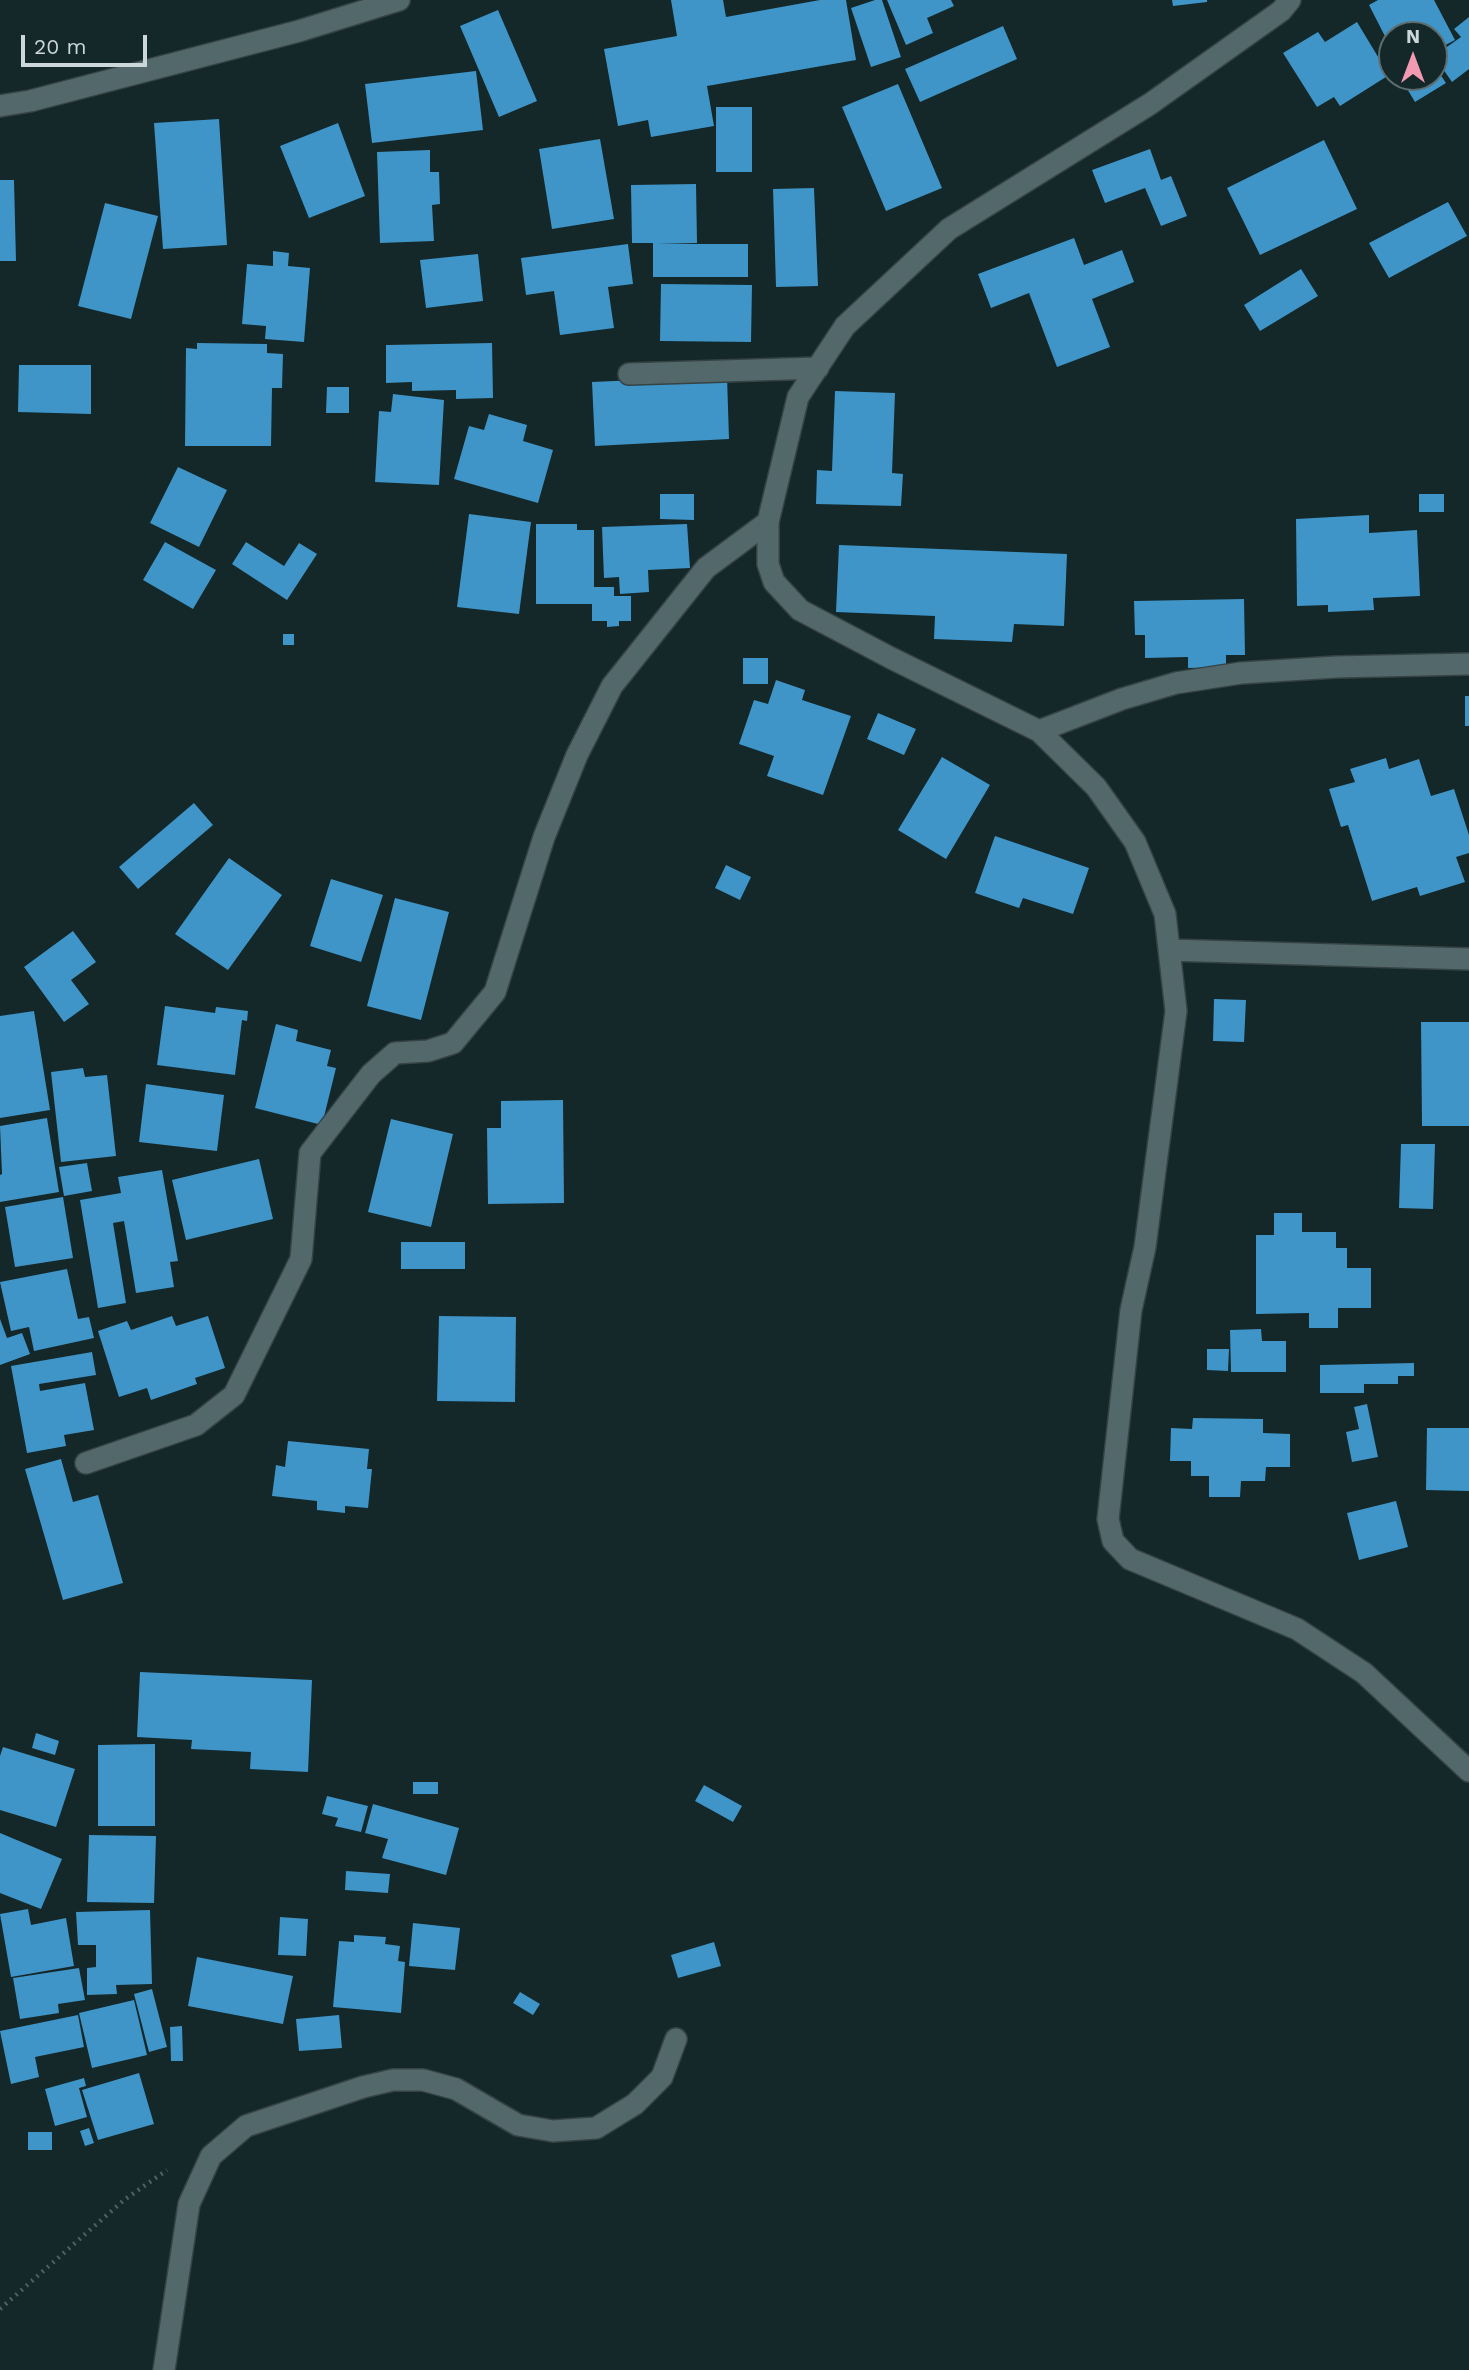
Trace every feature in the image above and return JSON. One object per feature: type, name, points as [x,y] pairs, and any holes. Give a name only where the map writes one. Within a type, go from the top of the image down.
[{"type":"street","points":[[0,106],[30,101],[299,31],[399,0]]},
{"type":"street","points":[[1290,0],[1281,10],[1150,104],[949,229],[845,326],[798,397],[768,522],[768,564],[774,582],[800,610],[1039,731],[1096,787],[1135,842],[1165,914],[1176,1010],[1145,1247],[1131,1310],[1108,1519],[1113,1541],[1130,1559],[1297,1629],[1364,1673],[1469,1771]]},
{"type":"street","points":[[629,374],[818,368]]},
{"type":"street","points":[[86,1463],[196,1425],[234,1395],[301,1259],[310,1153],[371,1074],[395,1053],[428,1051],[453,1043],[495,992],[544,837],[577,755],[612,685],[706,568],[768,522]]},
{"type":"street","points":[[1039,731],[1122,699],[1189,681],[1241,673],[1322,668],[1469,664]]},
{"type":"street","points":[[1169,950],[1469,959]]},
{"type":"street","points":[[164,2370],[189,2204],[211,2156],[246,2126],[310,2103],[393,2080],[423,2080],[456,2089],[518,2125],[553,2131],[596,2128],[635,2104],[662,2077],[676,2039]]},
{"type":"path","points":[[0,2309],[124,2200],[167,2170],[211,2156]]},
{"type":"building","points":[[671,0],[723,0],[726,17],[820,0],[846,0],[856,60],[707,86],[714,126],[651,137],[648,120],[618,126],[604,49],[677,36]]},
{"type":"building","points":[[882,0],[901,57],[871,67],[851,8]]},
{"type":"building","points":[[887,0],[951,0],[954,6],[927,18],[933,33],[906,45]]},
{"type":"building","points":[[1172,0],[1207,0],[1207,2],[1173,6]]},
{"type":"building","points":[[1378,0],[1434,0],[1445,21],[1378,23],[1369,5]]},
{"type":"building","points":[[498,10],[537,101],[499,117],[460,26]]},
{"type":"building","points":[[1469,17],[1469,69],[1452,82],[1448,76],[1448,46],[1461,37],[1454,29]]},
{"type":"building","points":[[1357,22],[1378,57],[1378,82],[1340,106],[1334,97],[1317,107],[1283,53],[1318,32],[1325,42]]},
{"type":"building","points":[[1003,26],[1017,59],[920,102],[905,69]]},
{"type":"building","points":[[1448,27],[1455,40],[1448,44]]},
{"type":"building","points":[[476,71],[483,130],[372,143],[365,84]]},
{"type":"building","points":[[898,84],[942,188],[886,211],[842,107]]},
{"type":"building","points":[[1408,91],[1433,91],[1415,102]]},
{"type":"building","points":[[716,107],[752,107],[752,172],[716,172]]},
{"type":"building","points":[[219,119],[227,245],[163,249],[154,123]]},
{"type":"building","points":[[338,123],[365,196],[309,218],[280,146]]},
{"type":"building","points":[[600,139],[614,219],[552,229],[539,149]]},
{"type":"building","points":[[1324,140],[1357,209],[1260,255],[1227,188]]},
{"type":"building","points":[[1150,149],[1161,180],[1171,176],[1187,216],[1161,226],[1145,188],[1105,203],[1092,170]]},
{"type":"building","points":[[430,150],[430,172],[439,172],[440,204],[432,205],[434,241],[380,243],[377,152]]},
{"type":"building","points":[[0,180],[14,180],[16,261],[0,261]]},
{"type":"building","points":[[696,184],[697,243],[657,244],[748,244],[748,277],[653,277],[653,243],[632,243],[631,185]]},
{"type":"building","points":[[814,188],[818,286],[776,287],[773,189]]},
{"type":"building","points":[[1448,202],[1467,236],[1389,278],[1369,243]]},
{"type":"building","points":[[105,203],[158,216],[131,319],[78,306]]},
{"type":"building","points":[[1074,238],[1084,265],[1122,250],[1134,282],[1092,299],[1110,347],[1057,367],[1029,293],[991,308],[978,274]]},
{"type":"building","points":[[628,244],[633,284],[608,287],[614,328],[560,335],[554,291],[526,295],[521,258]]},
{"type":"building","points":[[273,251],[289,253],[288,266],[310,268],[304,342],[265,339],[266,326],[242,324],[247,264],[273,266]]},
{"type":"building","points":[[478,254],[483,301],[426,308],[420,260]]},
{"type":"building","points":[[1301,269],[1318,296],[1260,331],[1244,305]]},
{"type":"building","points":[[661,284],[752,285],[751,342],[660,341]]},
{"type":"building","points":[[197,343],[267,344],[267,353],[283,354],[282,388],[272,388],[271,446],[185,446],[186,348],[197,349]]},
{"type":"building","points":[[492,343],[493,398],[456,399],[456,390],[412,391],[412,382],[386,383],[386,345]]},
{"type":"building","points":[[19,365],[91,365],[91,414],[18,412]]},
{"type":"building","points":[[727,376],[729,439],[595,446],[592,382]]},
{"type":"building","points":[[327,387],[349,387],[349,413],[326,413]]},
{"type":"building","points":[[835,391],[895,393],[892,473],[903,474],[901,506],[816,504],[817,470],[832,471]]},
{"type":"building","points":[[393,394],[444,400],[439,485],[375,482],[379,411],[391,412]]},
{"type":"building","points":[[489,414],[527,425],[523,441],[553,450],[538,503],[454,479],[469,426],[484,430]]},
{"type":"building","points":[[178,467],[227,490],[199,547],[150,523]]},
{"type":"building","points":[[660,494],[694,494],[694,520],[660,519]]},
{"type":"building","points":[[1419,494],[1444,494],[1444,512],[1419,512]]},
{"type":"building","points":[[469,514],[531,522],[519,614],[457,607]]},
{"type":"building","points":[[1369,515],[1369,533],[1417,530],[1420,596],[1373,598],[1374,610],[1328,612],[1328,605],[1297,606],[1296,519]]},
{"type":"building","points":[[536,524],[577,524],[577,530],[594,530],[594,587],[614,587],[614,596],[631,596],[631,621],[619,621],[619,626],[607,627],[607,621],[592,621],[592,604],[536,604]]},
{"type":"building","points":[[687,524],[690,568],[648,570],[649,592],[620,594],[619,577],[604,578],[602,527]]},
{"type":"building","points":[[165,542],[216,570],[193,609],[143,580]]},
{"type":"building","points":[[246,542],[284,566],[299,543],[317,554],[287,600],[232,564]]},
{"type":"building","points":[[839,545],[1067,554],[1064,626],[1014,624],[1012,642],[934,639],[935,616],[836,612]]},
{"type":"building","points":[[1244,599],[1245,655],[1226,655],[1226,667],[1188,668],[1188,657],[1145,658],[1145,635],[1135,635],[1134,601]]},
{"type":"building","points":[[283,634],[294,634],[294,645],[283,645]]},
{"type":"building","points":[[743,658],[768,658],[768,684],[743,684]]},
{"type":"building","points":[[776,680],[805,690],[802,700],[851,716],[823,795],[767,776],[774,756],[739,744],[754,700],[768,704]]},
{"type":"building","points":[[1465,696],[1469,696],[1469,726],[1465,726]]},
{"type":"building","points":[[878,713],[916,729],[904,755],[867,739]]},
{"type":"building","points":[[942,757],[990,785],[946,859],[898,830]]},
{"type":"building","points":[[1386,758],[1389,769],[1419,759],[1431,796],[1454,789],[1469,835],[1469,853],[1456,857],[1465,882],[1420,896],[1417,887],[1372,901],[1348,825],[1341,827],[1329,789],[1355,782],[1350,769]]},
{"type":"building","points":[[194,803],[213,825],[138,889],[119,867]]},
{"type":"building","points":[[995,836],[1089,868],[1073,914],[1023,898],[1019,908],[975,893]]},
{"type":"building","points":[[229,858],[282,895],[228,970],[175,934]]},
{"type":"building","points":[[726,865],[751,877],[740,900],[715,888]]},
{"type":"building","points":[[331,879],[383,895],[361,962],[310,946]]},
{"type":"building","points":[[395,898],[449,912],[421,1020],[367,1006]]},
{"type":"building","points":[[73,931],[96,962],[71,980],[89,1004],[64,1022],[24,967]]},
{"type":"building","points":[[1214,999],[1246,1000],[1244,1042],[1213,1041]]},
{"type":"building","points":[[165,1006],[215,1013],[216,1007],[248,1011],[247,1021],[242,1020],[235,1075],[157,1065]]},
{"type":"building","points":[[34,1011],[50,1110],[0,1118],[0,1016]]},
{"type":"building","points":[[1421,1022],[1469,1022],[1469,1126],[1422,1126]]},
{"type":"building","points":[[276,1024],[298,1030],[296,1041],[331,1050],[327,1066],[336,1068],[322,1125],[255,1108]]},
{"type":"building","points":[[83,1068],[85,1077],[107,1075],[116,1156],[61,1162],[51,1072]]},
{"type":"building","points":[[146,1084],[224,1095],[217,1151],[139,1142]]},
{"type":"building","points":[[563,1100],[564,1203],[488,1204],[487,1128],[501,1128],[501,1101]]},
{"type":"building","points":[[47,1118],[59,1192],[0,1202],[0,1126]]},
{"type":"building","points":[[391,1119],[453,1134],[431,1227],[368,1212]]},
{"type":"building","points":[[1401,1144],[1435,1144],[1433,1209],[1399,1208]]},
{"type":"building","points":[[259,1159],[273,1219],[186,1240],[172,1180]]},
{"type":"building","points":[[87,1163],[92,1191],[64,1196],[59,1167]]},
{"type":"building","points":[[162,1170],[178,1261],[170,1262],[174,1287],[136,1293],[124,1221],[113,1223],[126,1303],[98,1308],[80,1200],[121,1193],[118,1177]]},
{"type":"building","points":[[63,1197],[73,1258],[15,1267],[5,1207]]},
{"type":"building","points":[[1274,1213],[1302,1213],[1302,1232],[1336,1232],[1336,1248],[1347,1248],[1347,1268],[1371,1268],[1371,1308],[1338,1308],[1338,1328],[1309,1328],[1309,1313],[1256,1314],[1256,1235],[1274,1235]]},
{"type":"building","points":[[401,1242],[465,1242],[465,1269],[401,1269]]},
{"type":"building","points":[[67,1269],[78,1319],[89,1317],[94,1338],[34,1351],[29,1327],[11,1331],[0,1282]]},
{"type":"building","points":[[172,1316],[176,1326],[208,1316],[225,1368],[195,1378],[197,1384],[151,1400],[147,1388],[119,1397],[98,1331],[127,1321],[131,1330]]},
{"type":"building","points":[[439,1316],[516,1317],[515,1402],[437,1401]]},
{"type":"building","points":[[0,1319],[7,1338],[22,1333],[30,1354],[0,1365]]},
{"type":"building","points":[[1261,1329],[1262,1341],[1286,1341],[1286,1372],[1231,1372],[1230,1330]]},
{"type":"building","points":[[1207,1349],[1229,1349],[1228,1371],[1207,1370]]},
{"type":"building","points":[[92,1352],[96,1375],[39,1384],[40,1391],[85,1383],[94,1430],[64,1435],[66,1446],[27,1453],[11,1366]]},
{"type":"building","points":[[1414,1363],[1414,1376],[1398,1376],[1398,1384],[1364,1384],[1364,1393],[1320,1393],[1320,1365]]},
{"type":"building","points":[[1367,1404],[1378,1457],[1352,1462],[1346,1432],[1359,1429],[1354,1407]]},
{"type":"building","points":[[1193,1418],[1263,1419],[1263,1433],[1290,1434],[1290,1467],[1266,1467],[1265,1481],[1241,1481],[1240,1497],[1209,1497],[1209,1476],[1191,1476],[1191,1461],[1170,1461],[1171,1428],[1192,1429]]},
{"type":"building","points":[[1427,1428],[1469,1428],[1469,1491],[1426,1490]]},
{"type":"building","points":[[288,1441],[369,1449],[367,1469],[372,1469],[368,1508],[345,1506],[345,1513],[317,1510],[317,1501],[272,1496],[276,1465],[285,1467]]},
{"type":"building","points":[[61,1459],[73,1502],[98,1495],[123,1583],[63,1600],[25,1469]]},
{"type":"building","points":[[1396,1501],[1408,1547],[1359,1560],[1347,1513]]},
{"type":"building","points":[[140,1672],[312,1680],[308,1772],[250,1769],[251,1752],[191,1749],[192,1740],[137,1737]]},
{"type":"building","points":[[36,1733],[59,1741],[55,1755],[32,1748]]},
{"type":"building","points":[[155,1744],[155,1826],[98,1826],[98,1745]]},
{"type":"building","points":[[3,1747],[75,1769],[56,1827],[0,1810],[0,1756]]},
{"type":"building","points":[[413,1782],[438,1782],[438,1794],[413,1794]]},
{"type":"building","points":[[704,1785],[742,1806],[733,1822],[695,1801]]},
{"type":"building","points":[[327,1796],[368,1806],[361,1832],[335,1826],[338,1818],[322,1814]]},
{"type":"building","points":[[373,1804],[459,1828],[446,1875],[382,1858],[388,1839],[365,1833]]},
{"type":"building","points":[[0,1833],[62,1859],[41,1909],[0,1893]]},
{"type":"building","points":[[89,1835],[156,1836],[154,1903],[87,1902]]},
{"type":"building","points":[[346,1871],[390,1874],[388,1893],[345,1890]]},
{"type":"building","points":[[28,1909],[31,1925],[66,1918],[74,1966],[11,1977],[0,1914]]},
{"type":"building","points":[[150,1910],[152,1984],[116,1985],[117,1994],[87,1995],[87,1968],[96,1967],[96,1945],[78,1945],[76,1912]]},
{"type":"building","points":[[280,1917],[308,1919],[306,1956],[278,1955]]},
{"type":"building","points":[[413,1923],[460,1928],[455,1970],[409,1966]]},
{"type":"building","points":[[354,1935],[386,1937],[385,1944],[400,1946],[398,1961],[405,1962],[401,2013],[333,2007],[339,1941],[354,1942]]},
{"type":"building","points":[[714,1942],[721,1966],[678,1978],[671,1955]]},
{"type":"building","points":[[197,1957],[293,1976],[283,2024],[188,2006]]},
{"type":"building","points":[[79,1968],[85,2000],[58,2004],[59,2013],[20,2019],[13,1978]]},
{"type":"building","points":[[152,1989],[167,2047],[149,2052],[134,1994]]},
{"type":"building","points":[[520,1992],[540,2004],[533,2015],[513,2003]]},
{"type":"building","points":[[134,2000],[147,2055],[92,2068],[79,2013]]},
{"type":"building","points":[[78,2015],[84,2047],[35,2057],[39,2077],[11,2084],[0,2031]]},
{"type":"building","points":[[339,2015],[342,2048],[299,2051],[296,2019]]},
{"type":"building","points":[[182,2026],[183,2061],[171,2061],[170,2027]]},
{"type":"building","points":[[139,2073],[154,2124],[98,2140],[82,2090]]},
{"type":"building","points":[[84,2078],[86,2086],[79,2088],[87,2117],[55,2126],[45,2089]]},
{"type":"building","points":[[89,2128],[94,2143],[85,2146],[80,2131]]},
{"type":"building","points":[[28,2132],[52,2132],[52,2150],[28,2150]]}]
